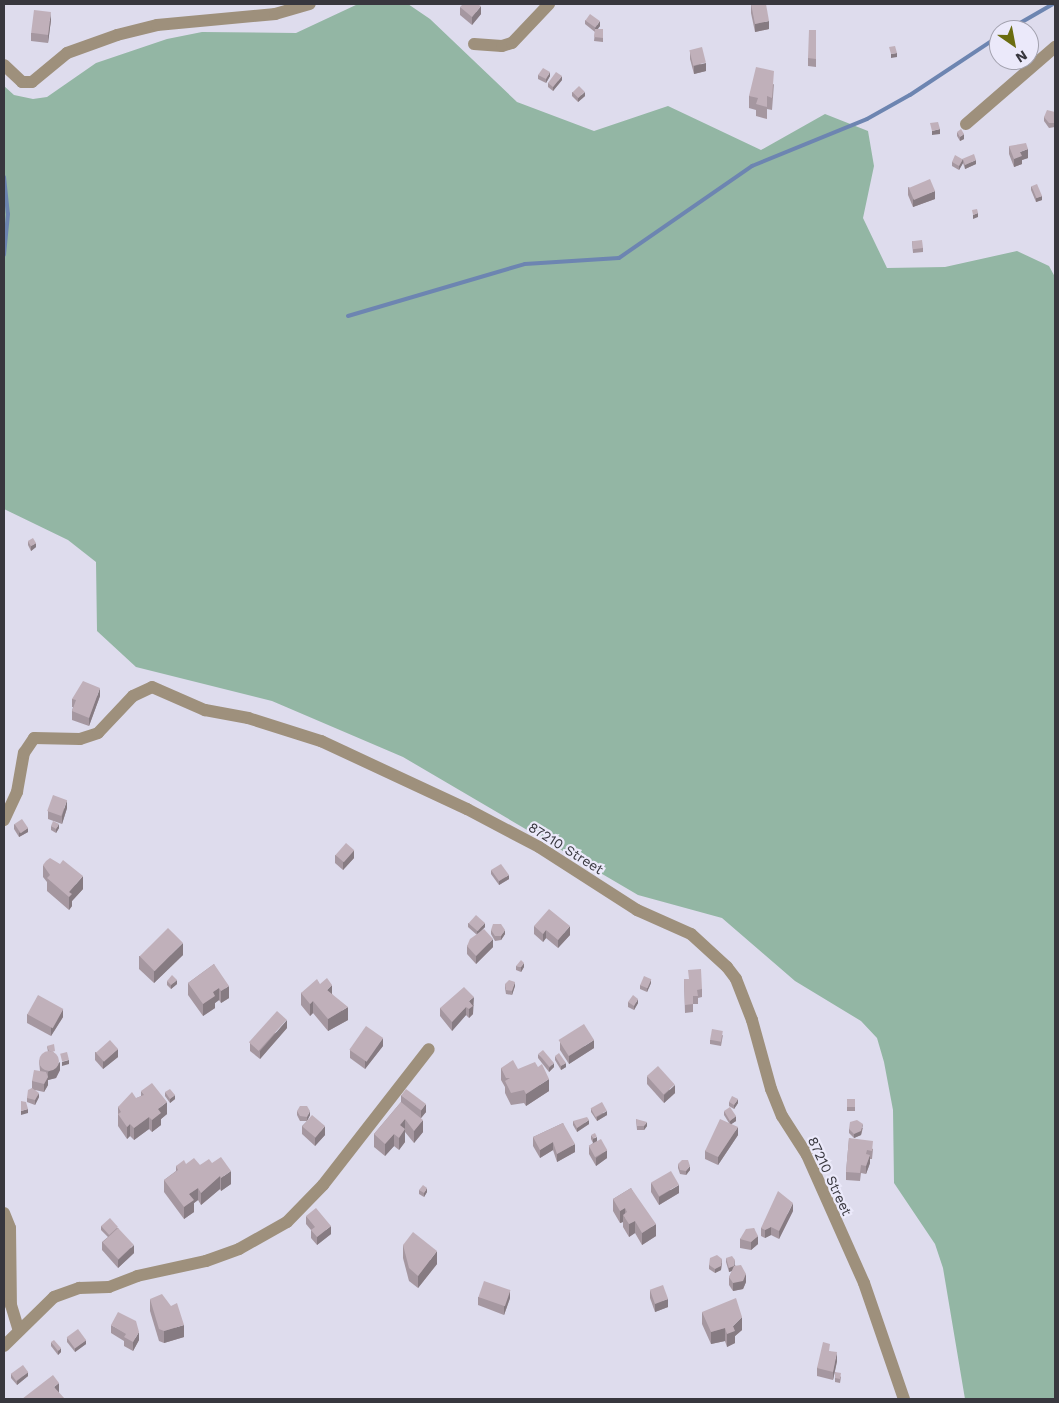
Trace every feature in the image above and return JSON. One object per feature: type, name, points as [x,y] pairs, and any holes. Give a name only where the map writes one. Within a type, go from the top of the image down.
[{"type":"street","points":[[4,64],[22,82],[32,82],[67,53],[117,34],[157,25],[275,14],[310,4]]},
{"type":"street","points":[[474,44],[502,46],[512,43],[549,4]]},
{"type":"street","points":[[966,124],[1055,47]]},
{"type":"street","name":"87210 Street","points":[[4,820],[16,792],[24,753],[34,738],[80,739],[98,733],[133,696],[152,687],[205,710],[248,718],[321,741],[467,809],[539,846],[637,910],[691,934],[727,966],[736,980],[752,1020],[771,1089],[782,1116],[807,1155],[864,1283],[904,1399]]},
{"type":"street","points":[[4,1346],[18,1328],[54,1297],[67,1291],[109,1287],[137,1276],[206,1261],[239,1249],[287,1222],[323,1185],[429,1049]]},
{"type":"street","points":[[4,1213],[10,1228],[11,1305],[18,1328]]},
{"type":"green space","points":[[358,4],[408,4],[430,19],[517,102],[594,131],[668,106],[761,150],[825,114],[868,131],[874,166],[863,218],[887,268],[945,267],[1017,251],[1049,266],[1055,277],[1055,1399],[965,1399],[943,1268],[935,1244],[894,1183],[893,1110],[884,1062],[877,1038],[861,1021],[795,981],[722,918],[638,895],[403,757],[272,701],[136,667],[97,631],[96,562],[68,540],[4,509],[4,86],[14,95],[33,99],[47,97],[96,63],[167,39],[202,32],[296,33]]},
{"type":"building","points":[[463,4],[477,4],[481,6],[472,17],[460,7]]},
{"type":"building","points":[[751,4],[766,4],[769,21],[755,24]]},
{"type":"building","points":[[34,10],[51,12],[48,35],[31,33]]},
{"type":"building","points":[[590,14],[600,21],[595,27],[585,21]]},
{"type":"building","points":[[595,29],[603,29],[603,38],[594,37]]},
{"type":"building","points":[[809,30],[816,30],[816,59],[808,58]]},
{"type":"building","points":[[895,46],[897,53],[891,54],[889,47]]},
{"type":"building","points":[[702,47],[706,63],[693,66],[689,50]]},
{"type":"building","points":[[756,67],[774,71],[772,98],[767,96],[767,107],[756,104],[758,98],[749,96]]},
{"type":"building","points":[[543,68],[550,72],[546,79],[538,75]]},
{"type":"building","points":[[556,72],[562,76],[553,87],[548,83]]},
{"type":"building","points":[[579,86],[585,92],[578,98],[573,92]]},
{"type":"building","points":[[1047,110],[1055,112],[1055,123],[1049,123],[1044,117]]},
{"type":"building","points":[[938,122],[940,129],[932,131],[930,123]]},
{"type":"building","points":[[961,129],[964,134],[960,137],[957,132]]},
{"type":"building","points":[[1026,143],[1028,149],[1020,152],[1022,156],[1014,159],[1009,146]]},
{"type":"building","points":[[974,154],[976,160],[965,165],[963,159],[959,166],[952,162],[955,155],[962,159]]},
{"type":"building","points":[[930,179],[935,191],[914,200],[909,188]]},
{"type":"building","points":[[1037,184],[1042,196],[1037,198],[1031,186]]},
{"type":"building","points":[[977,209],[978,213],[973,215],[972,210]]},
{"type":"building","points":[[922,240],[923,248],[913,249],[912,241]]},
{"type":"building","points":[[33,538],[36,543],[31,546],[28,541]]},
{"type":"building","points":[[83,681],[100,688],[89,718],[72,711],[76,700],[72,699]]},
{"type":"building","points":[[53,795],[67,800],[61,816],[47,811]]},
{"type":"building","points":[[22,819],[28,828],[21,833],[15,824]]},
{"type":"building","points":[[53,821],[59,824],[56,829],[51,826]]},
{"type":"building","points":[[346,843],[354,850],[344,862],[336,855]]},
{"type":"building","points":[[50,858],[60,864],[63,860],[83,876],[69,892],[72,894],[69,897],[47,878],[50,875],[43,865]]},
{"type":"building","points":[[501,864],[509,875],[499,881],[491,870]]},
{"type":"building","points":[[549,909],[570,926],[558,940],[546,930],[543,934],[534,926]]},
{"type":"building","points":[[476,915],[485,923],[478,931],[469,923]]},
{"type":"building","points":[[493,924],[501,924],[505,930],[501,936],[495,936],[491,930]]},
{"type":"building","points":[[168,928],[183,943],[155,971],[140,956]]},
{"type":"building","points":[[484,929],[493,939],[476,956],[467,946],[470,939]]},
{"type":"building","points":[[521,960],[524,963],[521,967],[516,966]]},
{"type":"building","points":[[214,964],[229,986],[221,991],[219,988],[213,992],[215,996],[203,1004],[188,983]]},
{"type":"building","points":[[701,969],[702,989],[697,990],[698,996],[693,996],[693,1004],[685,1005],[684,979],[689,979],[688,970]]},
{"type":"building","points":[[172,975],[177,980],[171,985],[167,981]]},
{"type":"building","points":[[644,976],[651,979],[647,988],[640,985]]},
{"type":"building","points":[[327,978],[332,985],[327,990],[348,1007],[328,1019],[313,1001],[310,1004],[301,993],[317,979],[320,984]]},
{"type":"building","points":[[509,980],[515,982],[512,991],[506,990],[505,984]]},
{"type":"building","points":[[464,987],[474,997],[469,1001],[473,1006],[469,1009],[466,1007],[452,1022],[440,1008]]},
{"type":"building","points":[[38,995],[63,1009],[53,1028],[27,1014]]},
{"type":"building","points":[[633,995],[638,999],[634,1006],[628,1002]]},
{"type":"building","points":[[277,1011],[287,1020],[259,1051],[249,1042]]},
{"type":"building","points":[[584,1024],[594,1040],[569,1056],[559,1040]]},
{"type":"building","points":[[366,1026],[383,1038],[367,1062],[349,1050]]},
{"type":"building","points":[[712,1029],[723,1031],[721,1042],[710,1040]]},
{"type":"building","points":[[110,1040],[118,1049],[104,1062],[96,1053]]},
{"type":"building","points":[[54,1044],[55,1051],[49,1051],[47,1046]]},
{"type":"building","points":[[543,1050],[554,1063],[549,1067],[538,1054]]},
{"type":"building","points":[[49,1051],[56,1054],[59,1061],[56,1068],[49,1071],[42,1068],[39,1061],[42,1054]]},
{"type":"building","points":[[67,1052],[69,1060],[62,1061],[60,1054]]},
{"type":"building","points":[[559,1053],[566,1063],[561,1066],[555,1056]]},
{"type":"building","points":[[513,1060],[518,1069],[535,1062],[538,1067],[542,1064],[549,1079],[526,1094],[524,1090],[511,1093],[505,1081],[510,1078],[506,1078],[501,1068]]},
{"type":"building","points":[[658,1066],[675,1085],[664,1095],[647,1076]]},
{"type":"building","points":[[34,1070],[46,1072],[48,1077],[44,1084],[32,1081]]},
{"type":"building","points":[[152,1083],[167,1102],[158,1109],[161,1113],[152,1120],[149,1117],[134,1128],[130,1124],[127,1127],[118,1114],[121,1112],[118,1107],[132,1092],[136,1098],[144,1095],[141,1091]]},
{"type":"building","points":[[32,1088],[39,1093],[35,1100],[27,1098],[28,1090]]},
{"type":"building","points":[[170,1089],[175,1095],[170,1099],[165,1092]]},
{"type":"building","points":[[406,1089],[426,1104],[421,1110],[401,1095]]},
{"type":"building","points":[[732,1096],[738,1099],[734,1105],[729,1102]]},
{"type":"building","points":[[847,1099],[855,1099],[855,1107],[847,1107]]},
{"type":"building","points":[[21,1101],[26,1102],[28,1109],[21,1111]]},
{"type":"building","points":[[401,1102],[423,1120],[414,1131],[405,1119],[400,1125],[405,1129],[399,1138],[394,1134],[385,1144],[374,1134]]},
{"type":"building","points":[[602,1102],[607,1111],[595,1117],[591,1108]]},
{"type":"building","points":[[300,1106],[307,1106],[310,1111],[307,1117],[300,1116],[297,1111]]},
{"type":"building","points":[[730,1107],[736,1116],[730,1121],[724,1111]]},
{"type":"building","points":[[312,1115],[325,1126],[315,1137],[302,1126]]},
{"type":"building","points":[[587,1117],[589,1120],[577,1128],[573,1121]]},
{"type":"building","points":[[636,1119],[647,1122],[644,1126],[637,1126]]},
{"type":"building","points":[[720,1119],[738,1127],[718,1157],[705,1151]]},
{"type":"building","points":[[857,1120],[863,1124],[861,1131],[854,1134],[849,1129],[850,1122]]},
{"type":"building","points":[[563,1123],[575,1144],[557,1154],[553,1142],[540,1150],[533,1137]]},
{"type":"building","points":[[595,1133],[597,1137],[593,1138],[591,1135]]},
{"type":"building","points":[[849,1138],[873,1141],[872,1151],[867,1150],[866,1154],[870,1155],[866,1166],[861,1165],[860,1173],[846,1172]]},
{"type":"building","points":[[601,1139],[607,1150],[595,1157],[589,1146]]},
{"type":"building","points":[[221,1157],[231,1171],[221,1178],[220,1176],[201,1193],[198,1188],[189,1194],[194,1200],[184,1207],[164,1180],[178,1170],[176,1166],[184,1160],[186,1164],[194,1158],[200,1165],[209,1159],[212,1163]]},
{"type":"building","points":[[682,1160],[688,1160],[690,1166],[686,1171],[680,1170],[678,1164]]},
{"type":"building","points":[[671,1171],[679,1185],[659,1196],[651,1182]]},
{"type":"building","points":[[423,1185],[427,1188],[424,1193],[419,1190]]},
{"type":"building","points":[[631,1188],[656,1224],[642,1233],[635,1221],[629,1224],[623,1215],[627,1212],[625,1208],[620,1211],[613,1199]]},
{"type":"building","points":[[778,1191],[793,1203],[779,1231],[771,1227],[765,1230],[761,1228]]},
{"type":"building","points":[[316,1208],[331,1226],[317,1237],[311,1230],[315,1227],[306,1216]]},
{"type":"building","points":[[110,1218],[118,1227],[109,1235],[101,1226]]},
{"type":"building","points":[[118,1228],[134,1245],[118,1259],[103,1242]]},
{"type":"building","points":[[754,1228],[758,1236],[751,1242],[740,1239],[746,1229]]},
{"type":"building","points":[[413,1232],[437,1251],[418,1276],[409,1268],[403,1245]]},
{"type":"building","points":[[717,1255],[722,1259],[721,1266],[715,1269],[709,1265],[710,1258]]},
{"type":"building","points":[[732,1256],[735,1260],[734,1266],[729,1268],[726,1258]]},
{"type":"building","points":[[741,1265],[746,1274],[743,1281],[733,1283],[729,1277],[734,1266]]},
{"type":"building","points":[[484,1281],[510,1290],[505,1306],[478,1297]]},
{"type":"building","points":[[663,1285],[668,1299],[655,1304],[650,1290]]},
{"type":"building","points":[[162,1294],[171,1306],[177,1303],[184,1325],[164,1331],[159,1329],[150,1299]]},
{"type":"building","points":[[736,1298],[742,1317],[733,1326],[735,1331],[727,1334],[725,1328],[711,1332],[702,1312]]},
{"type":"building","points":[[118,1312],[136,1321],[139,1332],[133,1342],[124,1337],[126,1334],[111,1325]]},
{"type":"building","points":[[78,1329],[86,1340],[75,1349],[67,1337]]},
{"type":"building","points":[[54,1340],[61,1348],[58,1351],[51,1342]]},
{"type":"building","points":[[823,1342],[830,1344],[829,1351],[837,1352],[833,1372],[817,1368]]},
{"type":"building","points":[[23,1365],[28,1372],[16,1381],[11,1374]]},
{"type":"building","points":[[835,1372],[841,1373],[840,1379],[835,1378]]},
{"type":"building","points":[[53,1375],[59,1383],[54,1387],[65,1399],[22,1399]]},
{"type":"waterway","points":[[1025,20],[1053,4]]},
{"type":"waterway","points":[[348,316],[525,264],[619,258],[752,166],[867,119],[910,95],[989,43]]},
{"type":"waterway","points":[[4,177],[8,214],[4,255]]}]
